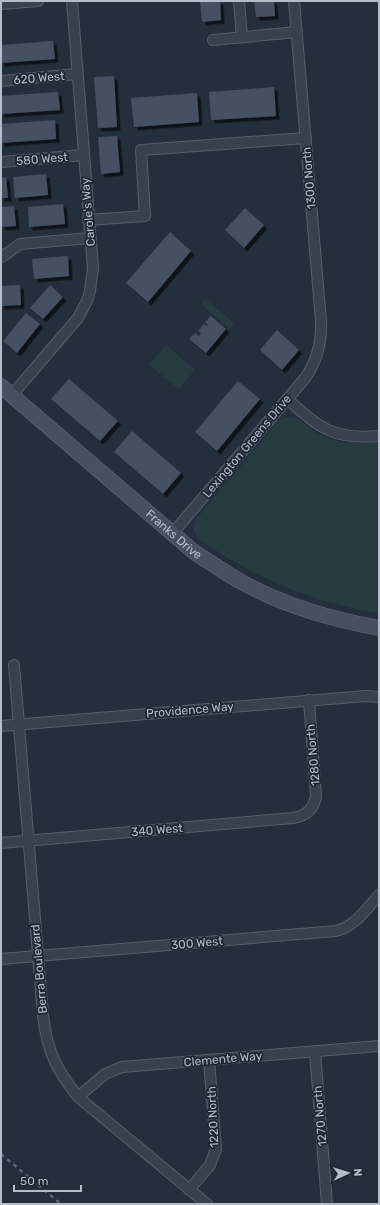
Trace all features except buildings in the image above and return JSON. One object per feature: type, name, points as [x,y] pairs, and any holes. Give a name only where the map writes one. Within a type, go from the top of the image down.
[{"type":"street","points":[[1,4],[38,1]]},
{"type":"street","name":"Carole's Way","points":[[12,395],[72,326],[83,310],[90,291],[93,268],[88,220],[72,1]]},
{"type":"street","points":[[239,1],[242,37]]},
{"type":"street","name":"1300 North","points":[[294,1],[321,321],[317,355]]},
{"type":"street","points":[[213,40],[297,32]]},
{"type":"street","name":"620 West","points":[[1,81],[78,74]]},
{"type":"street","points":[[88,220],[145,216],[141,150],[306,138]]},
{"type":"street","name":"580 West","points":[[1,162],[84,155]]},
{"type":"street","points":[[2,257],[20,244],[90,238]]},
{"type":"street","name":"Lexington Greens Drive","points":[[172,534],[309,372],[317,355]]},
{"type":"street","name":"Franks Drive","points":[[1,386],[194,552],[238,580],[279,600],[320,614],[379,628]]},
{"type":"street","points":[[287,399],[309,419],[328,430],[338,434],[356,437],[379,436]]},
{"type":"street","name":"Berra Boulevard","points":[[14,665],[43,1015],[47,1042],[64,1079],[78,1097],[206,1204]]},
{"type":"street","name":"Providence Way","points":[[1,726],[309,700],[366,696],[379,697]]},
{"type":"street","name":"1280 North","points":[[309,700],[316,792],[315,801],[311,809]]},
{"type":"street","name":"340 West","points":[[1,843],[293,818],[303,815],[311,809]]},
{"type":"street","name":"300 West","points":[[1,960],[336,931],[347,928],[357,920],[379,894]]},
{"type":"street","name":"Clemente Way","points":[[78,1097],[100,1078],[116,1068],[379,1046]]},
{"type":"street","name":"1270 North","points":[[315,1052],[327,1204]]},
{"type":"street","name":"1220 North","points":[[189,1190],[210,1165],[216,1149],[209,1060]]},
{"type":"green space","points":[[205,299],[234,323],[230,329],[201,304]]},
{"type":"green space","points":[[166,345],[195,370],[179,389],[149,365]]},
{"type":"green space","points":[[291,417],[300,420],[312,430],[336,441],[353,444],[379,443],[379,613],[315,598],[274,582],[255,573],[204,543],[198,538],[194,531],[196,519],[278,421],[283,418]]},
{"type":"railway","points":[[1,1154],[61,1204]]}]
